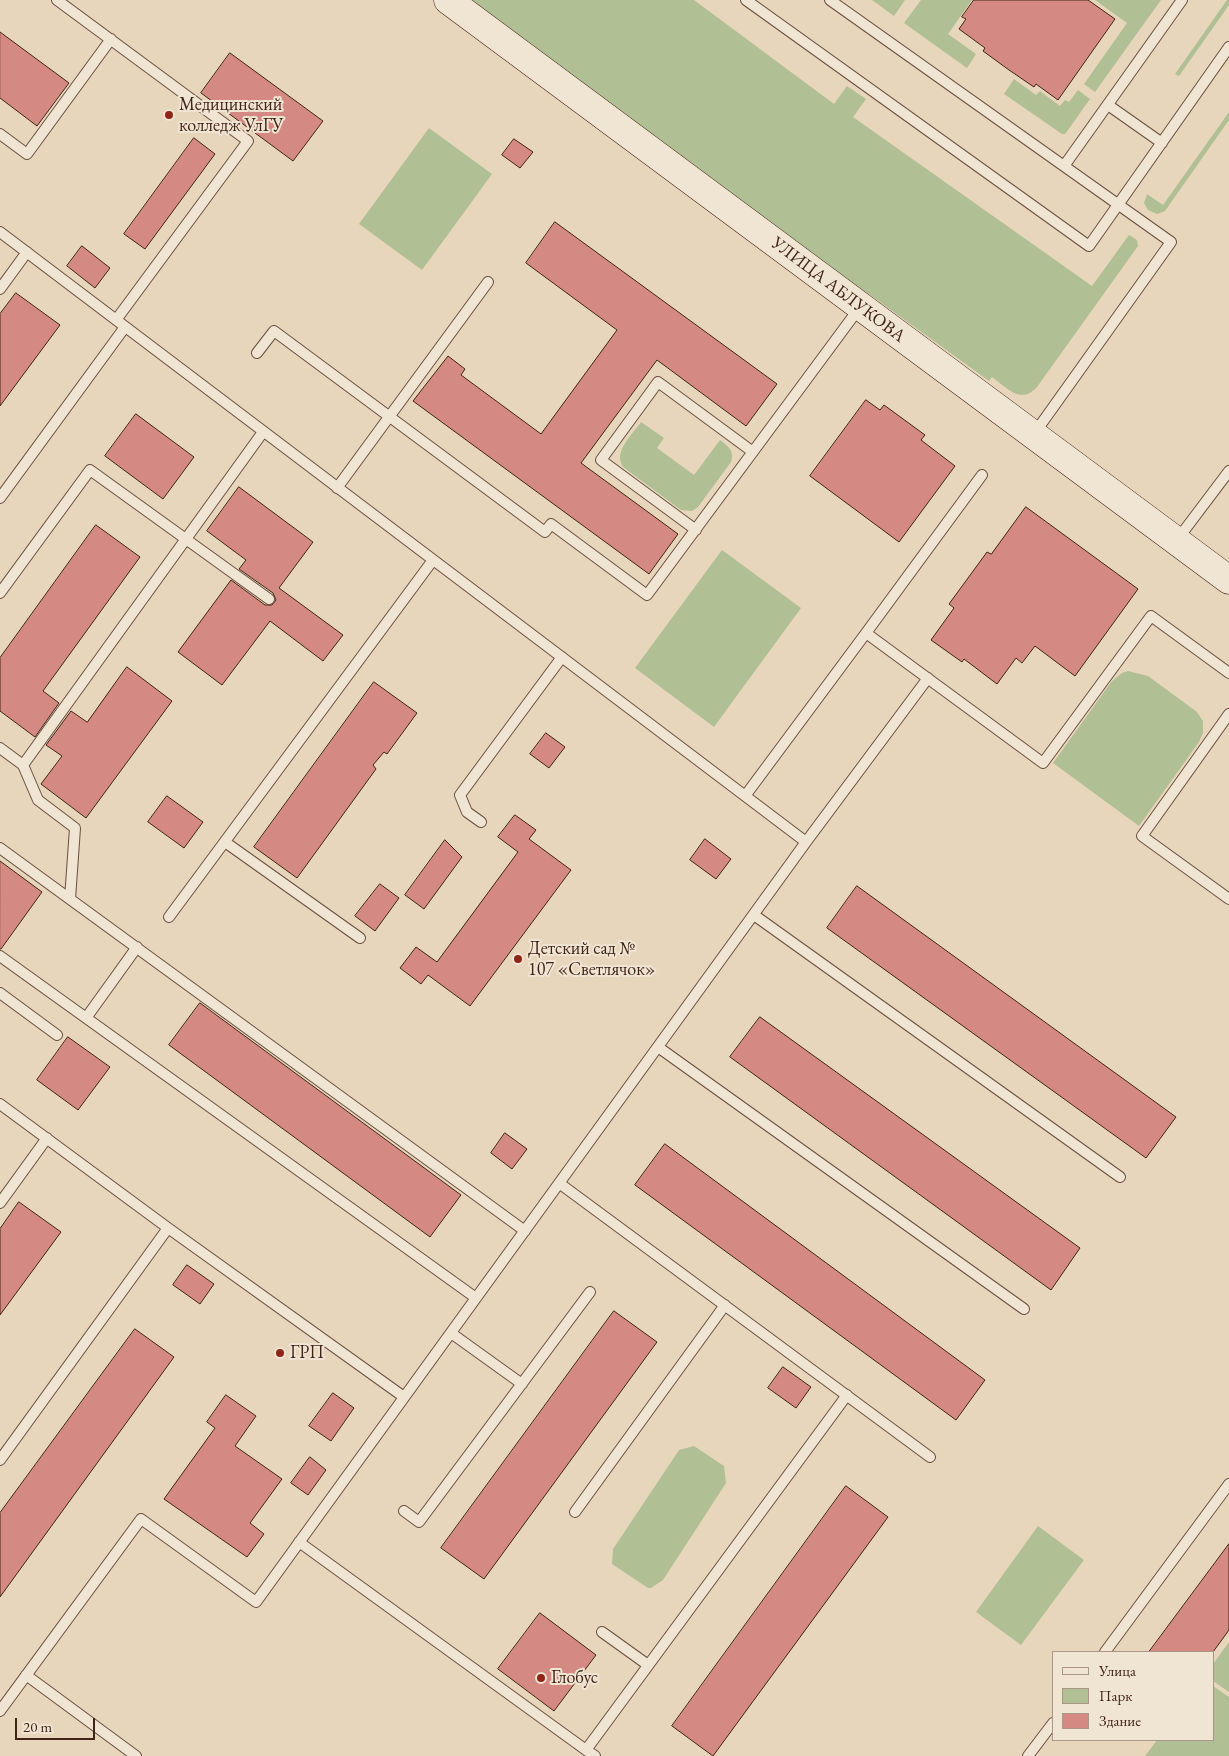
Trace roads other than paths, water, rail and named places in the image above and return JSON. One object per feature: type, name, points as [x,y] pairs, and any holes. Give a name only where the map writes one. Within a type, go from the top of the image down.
[{"type":"street","name":"УЛИЦА АБЛУКОВА","points":[[448,0],[1229,580]]},
{"type":"lane","points":[[0,498],[248,141],[58,0]]},
{"type":"lane","points":[[746,0],[1089,246],[1229,47]]},
{"type":"lane","points":[[830,0],[1172,242],[1033,434]]},
{"type":"lane","points":[[1064,166],[1182,0]]},
{"type":"lane","points":[[0,134],[27,154],[111,40]]},
{"type":"lane","points":[[1108,105],[1162,143]]},
{"type":"lane","points":[[0,232],[806,842]]},
{"type":"lane","points":[[0,289],[27,252]]},
{"type":"lane","points":[[337,488],[488,282]]},
{"type":"lane","points":[[257,353],[274,330],[545,532],[551,524],[647,595],[860,306]]},
{"type":"lane","points":[[696,530],[601,460],[658,382],[753,452]]},
{"type":"lane","points":[[23,765],[263,432]]},
{"type":"lane","points":[[0,593],[90,470],[269,599]]},
{"type":"lane","points":[[1177,541],[1229,471]]},
{"type":"lane","points":[[745,796],[982,475]]},
{"type":"lane","points":[[169,917],[434,560]]},
{"type":"lane","points":[[866,633],[1044,763],[1151,616],[1229,673]]},
{"type":"lane","points":[[481,822],[467,812],[460,796],[562,657]]},
{"type":"lane","points":[[0,1711],[141,1519],[256,1602],[806,842],[928,678]]},
{"type":"lane","points":[[1229,714],[1142,836],[1229,899]]},
{"type":"lane","points":[[0,748],[23,765],[38,800],[75,828],[70,898]]},
{"type":"lane","points":[[225,842],[360,938]]},
{"type":"lane","points":[[0,848],[524,1231]]},
{"type":"lane","points":[[754,914],[1120,1177]]},
{"type":"lane","points":[[86,1018],[137,948]]},
{"type":"lane","points":[[0,956],[476,1298]]},
{"type":"lane","points":[[0,993],[57,1035]]},
{"type":"lane","points":[[658,1047],[1024,1309]]},
{"type":"lane","points":[[0,1104],[168,1228],[404,1397]]},
{"type":"lane","points":[[0,1204],[47,1138]]},
{"type":"lane","points":[[559,1183],[930,1457]]},
{"type":"lane","points":[[0,1460],[168,1228]]},
{"type":"lane","points":[[404,1511],[419,1522],[590,1292]]},
{"type":"lane","points":[[575,1512],[725,1305]]},
{"type":"lane","points":[[451,1333],[522,1384]]},
{"type":"lane","points":[[299,1542],[590,1753],[648,1665],[847,1395]]},
{"type":"lane","points":[[1106,1651],[1229,1484]]},
{"type":"lane","points":[[602,1632],[648,1665]]},
{"type":"lane","points":[[26,1675],[136,1756]]},
{"type":"lane","points":[[1028,1756],[1052,1724]]},
{"type":"place","name":"Медицинский колледж УлГУ","points":[[169,115]]},
{"type":"place","name":"Детский сад № 107 «Светлячок»","points":[[518,959]]},
{"type":"place","name":"ГРП","points":[[280,1353]]},
{"type":"place","name":"Глобус","points":[[541,1678]]}]
